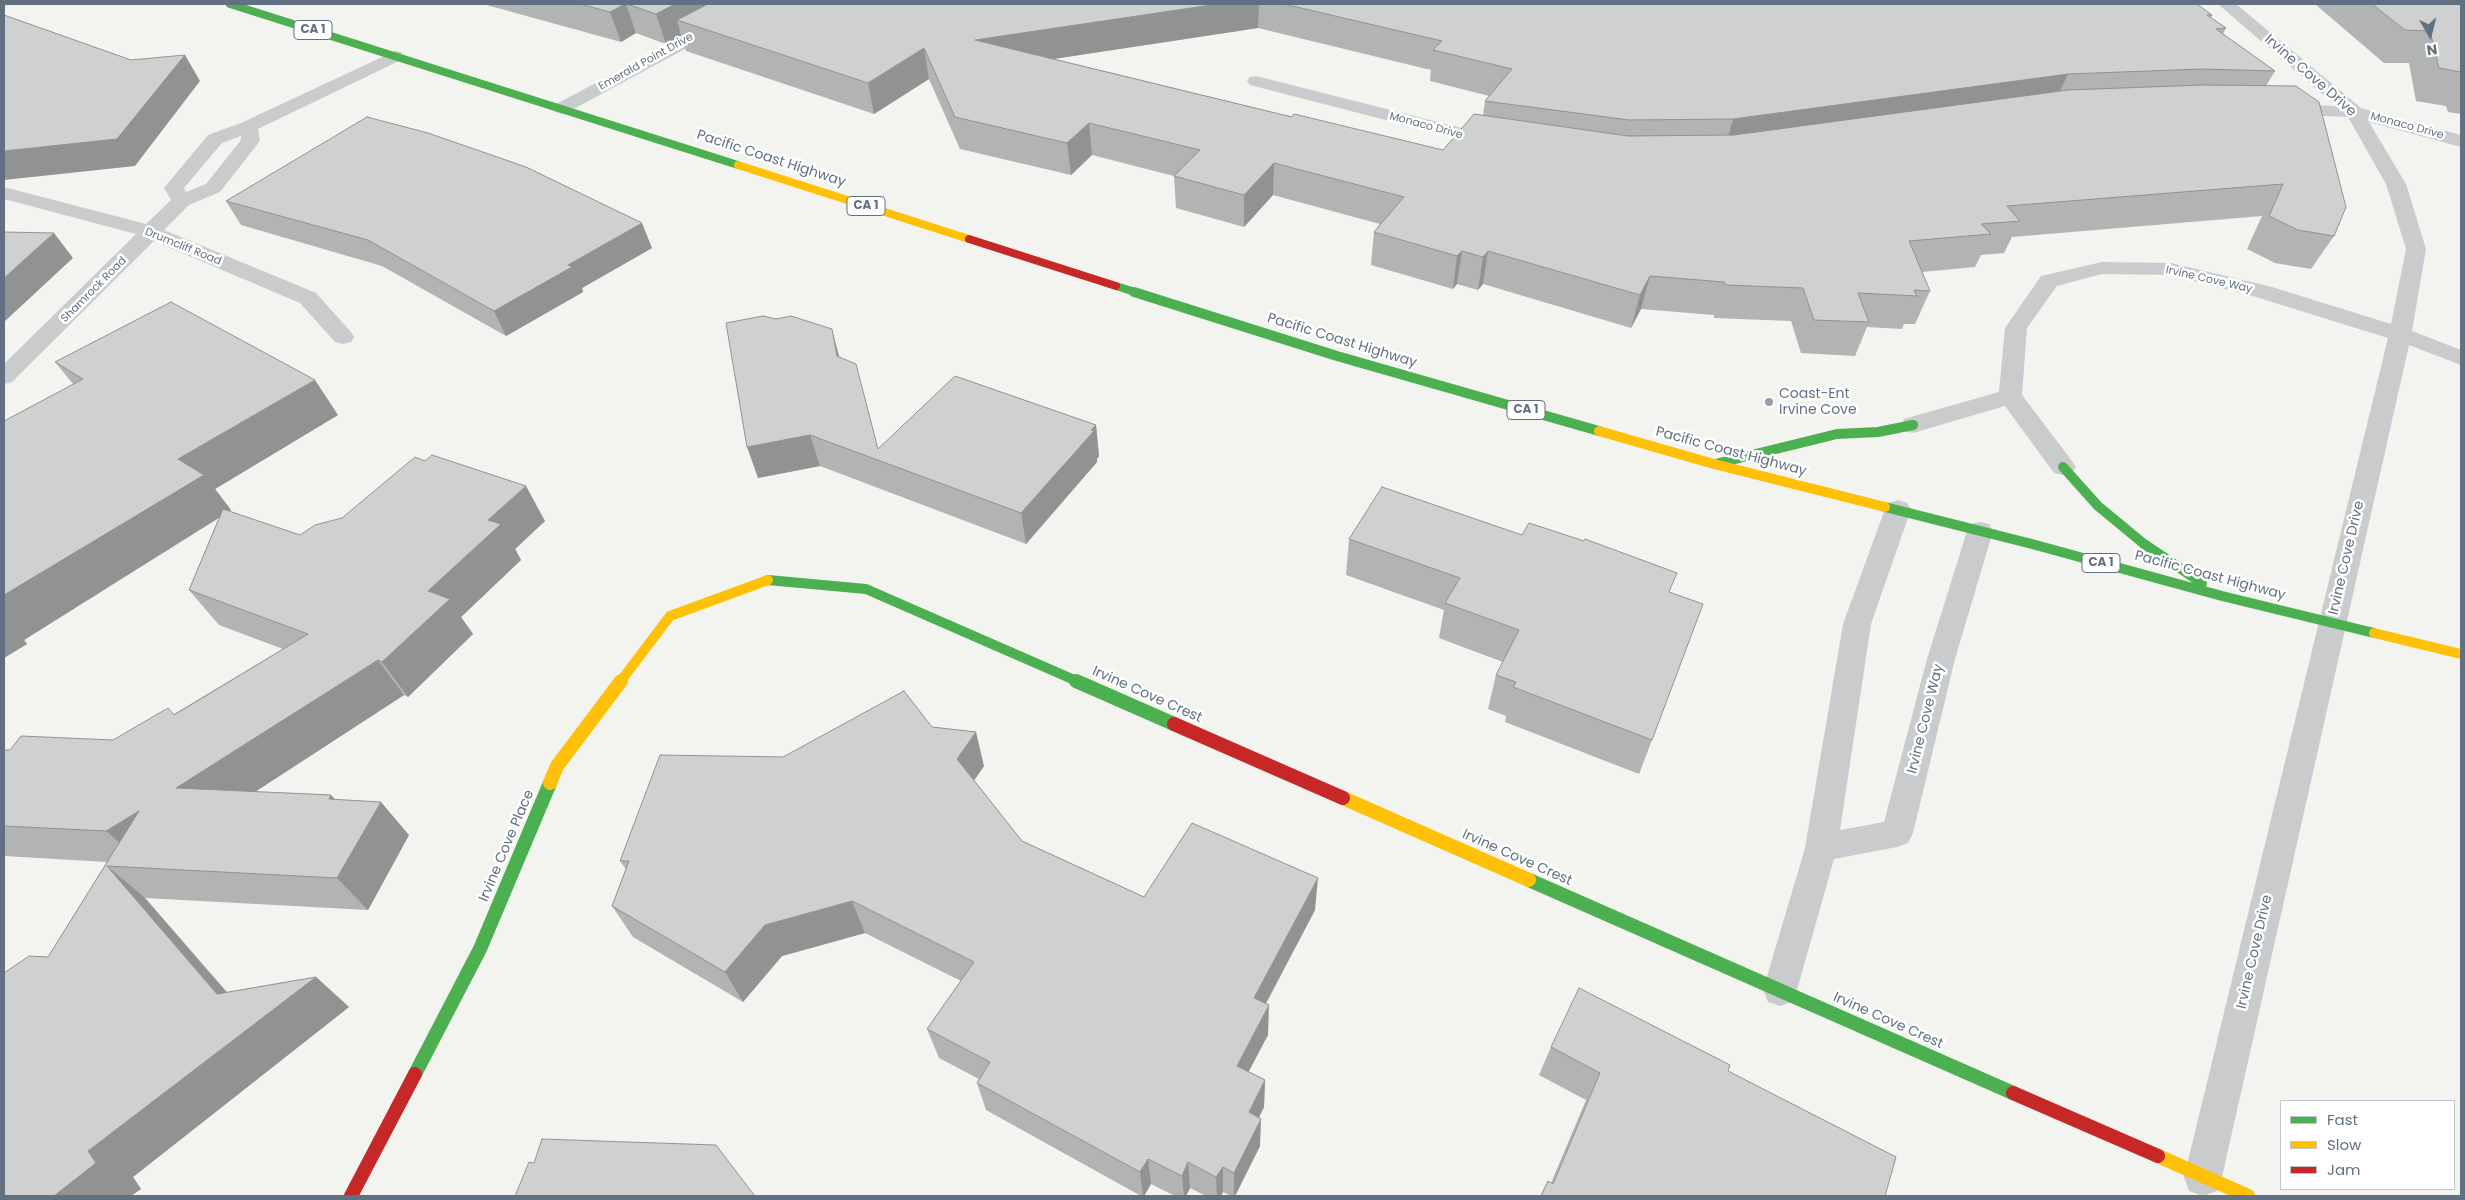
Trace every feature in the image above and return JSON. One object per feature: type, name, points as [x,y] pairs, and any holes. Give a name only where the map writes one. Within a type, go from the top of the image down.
[{"type":"main road","name":"Pacific Coast Highway","points":[[230,4],[1337,356],[1714,464],[1898,509],[2265,607],[2461,654]]},
{"type":"main road","name":"CA 1","points":[[1714,464],[1837,434],[1878,432],[1913,425]]},
{"type":"main road","name":"CA 1","points":[[2063,467],[2098,506],[2144,544],[2222,596]]},
{"type":"main road","name":"Irvine Cove Crest","points":[[766,580],[866,589],[2248,1196]]},
{"type":"main road","name":"Irvine Cove Place","points":[[351,1196],[480,949],[557,766],[670,616],[766,580]]},
{"type":"street","name":"Emerald Point Drive","points":[[562,108],[757,4]]},
{"type":"street","name":"Irvine Cove Drive","points":[[2203,1177],[2400,334],[2416,249],[2396,184],[2354,112],[2226,4]]},
{"type":"street","points":[[182,201],[174,188],[215,140],[248,127],[395,56]]},
{"type":"street","name":"Monaco Drive","points":[[1256,81],[1483,141],[1512,145]]},
{"type":"street","name":"Monaco Drive","points":[[2269,110],[2354,112],[2461,141]]},
{"type":"street","name":"Shamrock Road","points":[[4,377],[182,201],[213,188],[251,141],[248,127]]},
{"type":"street","name":"Drumcliff Road","points":[[4,193],[151,232],[308,298],[342,337]]},
{"type":"street","name":"Irvine Cove Way","points":[[2010,396],[2016,328],[2049,281],[2102,268],[2171,269],[2264,292],[2400,334],[2461,358]]},
{"type":"street","name":"CA 1","points":[[1913,425],[2010,396],[2063,467]]},
{"type":"street","points":[[1780,990],[1821,848],[1857,624],[1898,509]]},
{"type":"street","name":"Irvine Cove Way","points":[[1821,848],[1897,832],[1941,659],[1980,531]]},
{"type":"building","points":[[580,4],[625,4],[610,12]]},
{"type":"building","points":[[627,4],[675,4],[656,14]]},
{"type":"building","points":[[708,4],[1218,4],[975,40],[1292,117],[1294,114],[1443,150],[1474,114],[1628,136],[1734,135],[2068,90],[2202,85],[2296,86],[2319,102],[2346,207],[2334,236],[2298,230],[2269,216],[2283,184],[2007,206],[2020,221],[1981,224],[1991,234],[1909,241],[1930,291],[1914,290],[1917,296],[1858,293],[1869,322],[1814,320],[1803,288],[1725,285],[1724,282],[1650,276],[1640,295],[1488,251],[1483,257],[1462,251],[1457,256],[1374,232],[1404,197],[1274,163],[1244,195],[1174,176],[1200,150],[1089,123],[1067,143],[955,117],[924,48],[868,83],[677,20]]},
{"type":"building","points":[[1284,4],[2197,4],[2212,15],[2207,15],[2226,28],[2216,29],[2275,71],[2201,69],[2068,74],[1733,119],[1629,120],[1485,101],[1512,69],[1433,50],[1442,41]]},
{"type":"building","points":[[2372,4],[2461,4],[2461,72],[2439,68],[2430,31],[2405,30]]},
{"type":"building","points":[[4,15],[131,60],[185,55],[117,139],[4,151]]},
{"type":"building","points":[[367,117],[428,133],[526,167],[642,223],[568,265],[572,267],[494,311],[368,240],[226,201]]},
{"type":"building","points":[[4,232],[54,233],[4,278]]},
{"type":"building","points":[[171,302],[315,380],[178,459],[204,475],[4,595],[4,421],[83,379],[55,362]]},
{"type":"building","points":[[763,316],[776,319],[791,316],[832,329],[837,356],[856,364],[878,449],[955,376],[1096,425],[1091,430],[1094,431],[1021,513],[810,435],[747,447],[726,323]]},
{"type":"building","points":[[432,455],[526,486],[488,520],[501,524],[428,591],[450,599],[382,662],[378,660],[176,788],[331,795],[329,799],[381,802],[337,878],[107,866],[217,994],[316,977],[88,1151],[96,1163],[54,1196],[4,1196],[4,973],[29,956],[48,957],[139,811],[106,831],[4,826],[4,750],[10,750],[21,736],[113,740],[168,708],[174,715],[308,634],[189,590],[223,509],[300,535],[315,525],[342,518],[415,457],[425,461]]},
{"type":"building","points":[[1382,487],[1522,535],[1529,523],[1584,541],[1585,539],[1677,573],[1669,592],[1703,604],[1652,740],[1513,687],[1516,682],[1496,675],[1519,630],[1445,603],[1460,578],[1349,539]]},
{"type":"building","points":[[904,691],[932,727],[976,732],[957,759],[1022,841],[1144,897],[1192,823],[1318,878],[1254,998],[1269,1005],[1237,1066],[1265,1080],[1249,1112],[1261,1119],[1234,1173],[1223,1167],[1216,1177],[1188,1162],[1182,1176],[1148,1159],[1140,1172],[977,1083],[990,1062],[927,1029],[974,962],[852,901],[765,925],[725,972],[612,906],[629,861],[620,861],[660,755],[783,757]]},
{"type":"building","points":[[1579,988],[1730,1065],[1728,1071],[1896,1157],[1885,1196],[1541,1196],[1548,1181],[1553,1184],[1600,1073],[1551,1047]]},
{"type":"building","points":[[542,1139],[716,1145],[754,1196],[515,1196],[529,1162],[534,1163]]},
{"type":"traffic: fast","points":[[230,4],[738,165]]},
{"type":"traffic: fast","points":[[1116,286],[1337,356],[1599,431]]},
{"type":"traffic: fast","points":[[1719,463],[1837,434],[1878,432],[1913,425]]},
{"type":"traffic: fast","points":[[2063,467],[2098,506],[2144,544],[2202,583]]},
{"type":"traffic: fast","points":[[1885,507],[2032,544],[2222,596],[2374,633]]},
{"type":"traffic: fast","points":[[768,580],[866,589],[1174,724]]},
{"type":"traffic: fast","points":[[415,1074],[480,949],[550,783]]},
{"type":"traffic: fast","points":[[1529,880],[2013,1093]]},
{"type":"traffic: slow","points":[[738,165],[969,239]]},
{"type":"traffic: slow","points":[[1599,431],[1714,464],[1885,507]]},
{"type":"traffic: slow","points":[[550,783],[557,766],[670,616],[768,580]]},
{"type":"traffic: slow","points":[[2374,633],[2461,654]]},
{"type":"traffic: slow","points":[[1343,798],[1529,880]]},
{"type":"traffic: slow","points":[[2158,1156],[2248,1196]]},
{"type":"traffic: jam","points":[[969,239],[1116,286]]},
{"type":"traffic: jam","points":[[1174,724],[1343,798]]},
{"type":"traffic: jam","points":[[351,1196],[415,1074]]},
{"type":"traffic: jam","points":[[2013,1093],[2158,1156]]},
{"type":"place","name":"Coast-Ent Irvine Cove","points":[[1769,402]]}]
